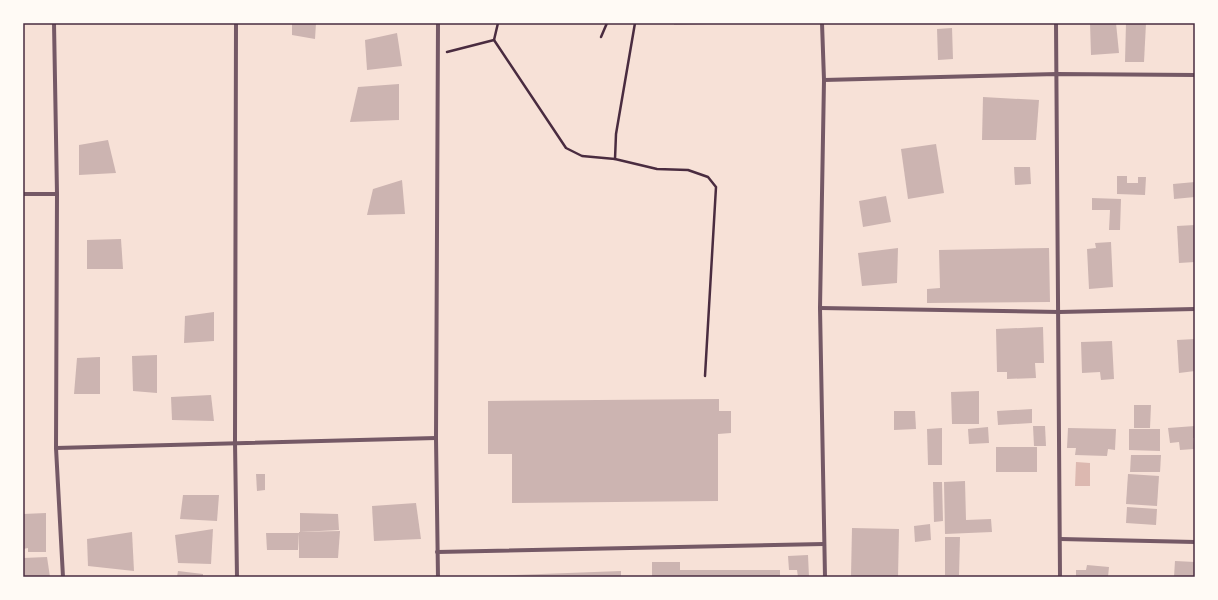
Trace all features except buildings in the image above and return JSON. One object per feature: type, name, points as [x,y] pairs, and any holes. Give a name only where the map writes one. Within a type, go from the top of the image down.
[{"type":"street","points":[[54,23],[57,194],[56,448],[63,577]]},
{"type":"street","points":[[236,23],[235,442],[238,577]]},
{"type":"street","points":[[438,23],[436,438],[438,577]]},
{"type":"street","points":[[822,23],[824,80],[820,308],[825,577]]},
{"type":"street","points":[[1056,23],[1060,577]]},
{"type":"street","points":[[824,80],[1057,74],[1195,75]]},
{"type":"street","points":[[23,194],[57,194]]},
{"type":"street","points":[[820,308],[1059,312],[1195,309]]},
{"type":"street","points":[[56,448],[235,442],[436,438]]},
{"type":"street","points":[[1060,539],[1195,542]]},
{"type":"street","points":[[437,552],[824,544]]},
{"type":"path","points":[[498,23],[494,40],[566,148],[582,156],[615,159],[657,169],[688,170],[708,177],[716,187],[705,376]]},
{"type":"path","points":[[601,38],[607,23]]},
{"type":"path","points":[[615,159],[616,134],[636,23]]},
{"type":"path","points":[[437,54],[494,40]]},
{"type":"shaded area","points":[[1076,462],[1090,463],[1090,486],[1075,486]]}]
